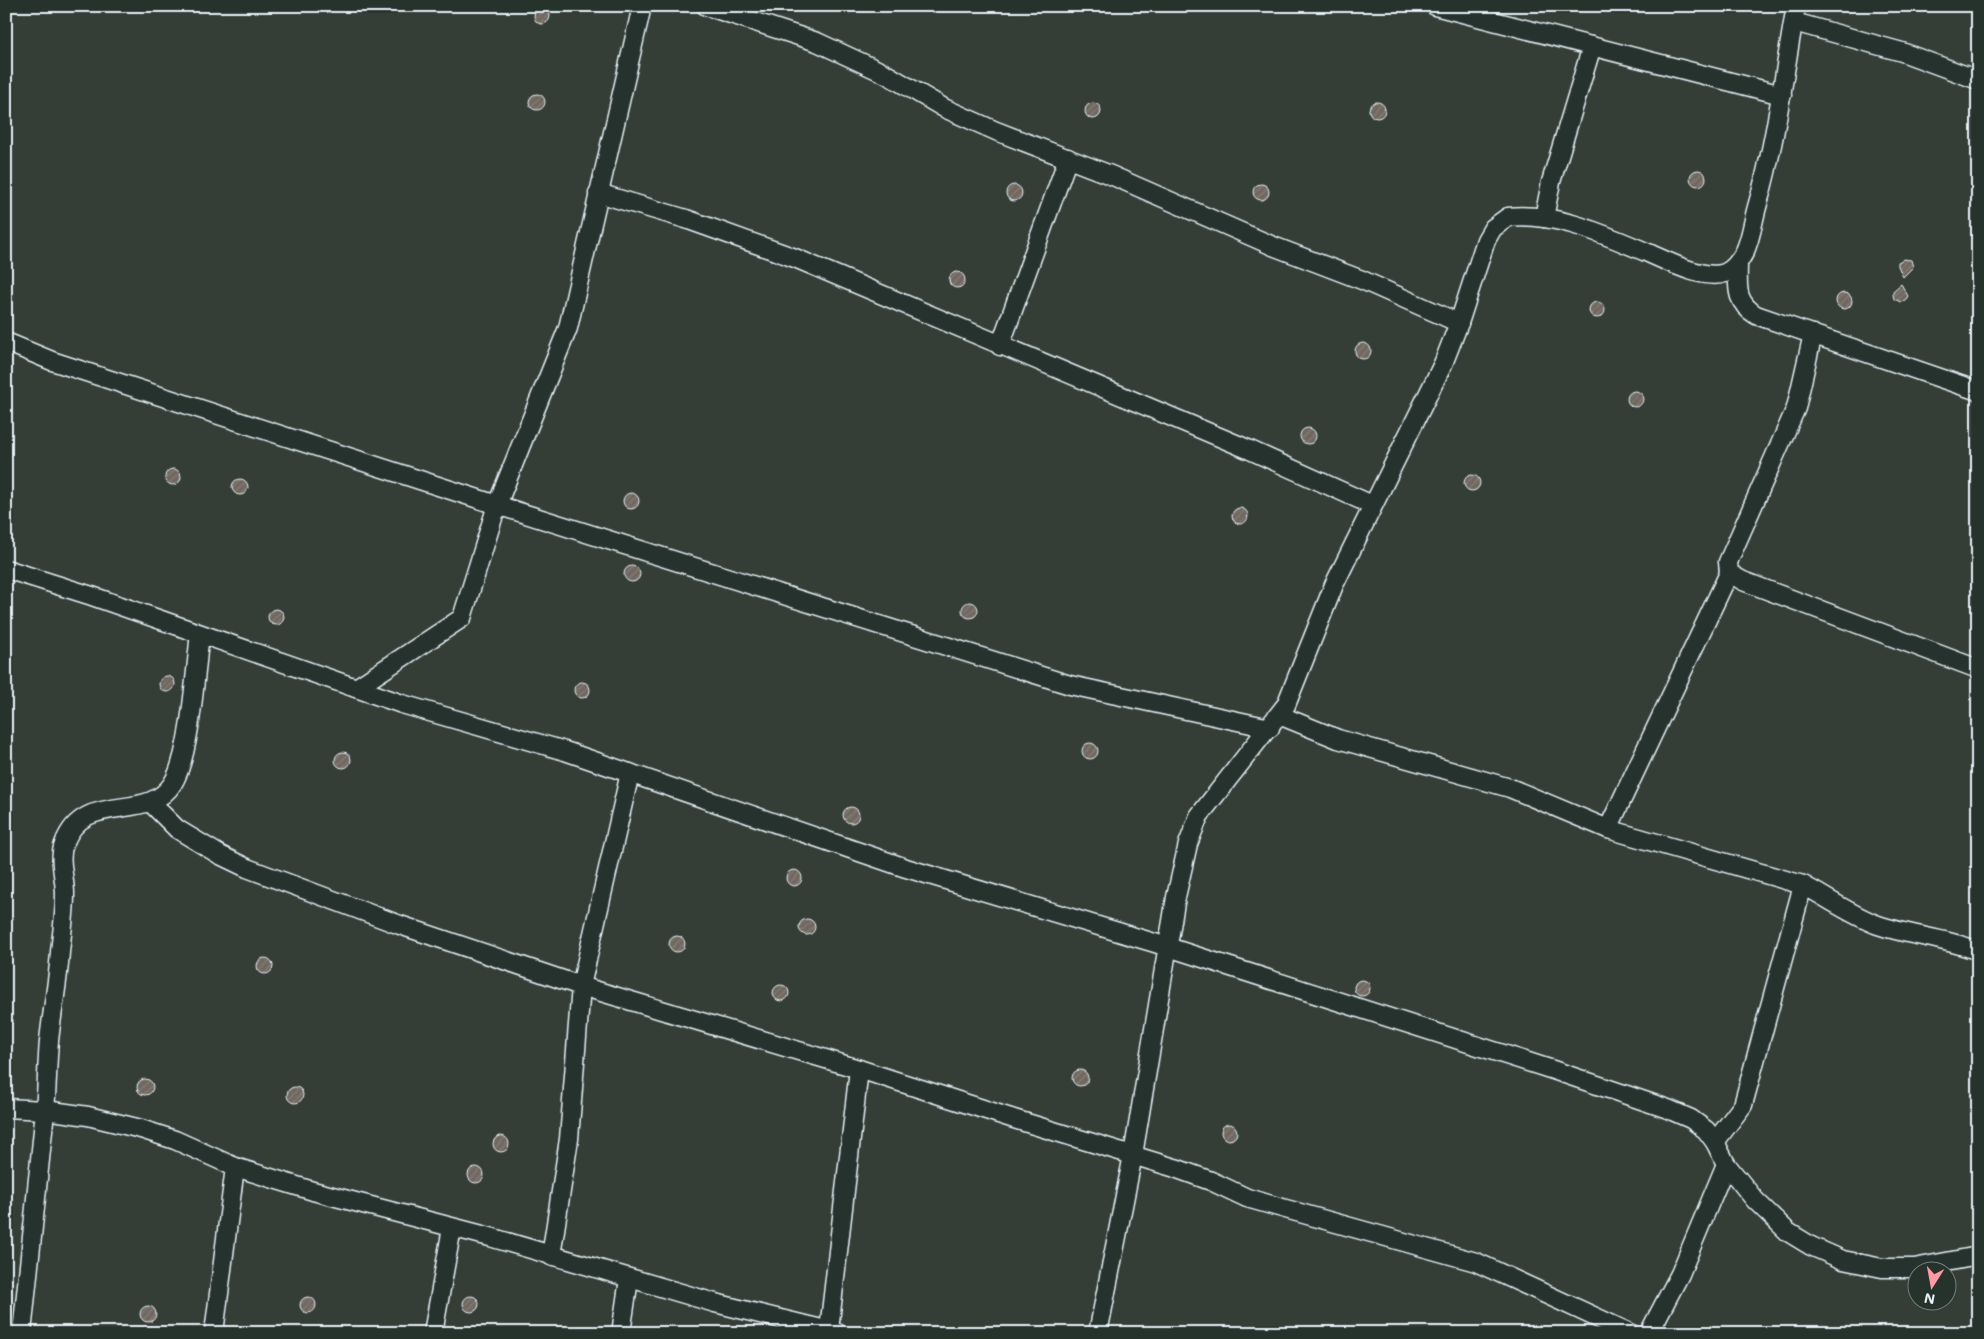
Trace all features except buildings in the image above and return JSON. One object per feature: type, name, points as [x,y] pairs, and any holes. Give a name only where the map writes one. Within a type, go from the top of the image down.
[{"type":"street","points":[[356,688],[462,618],[497,505],[568,328],[642,6]]},
{"type":"street","points":[[706,6],[817,42],[886,74],[944,108],[1200,213],[1273,246],[1362,280],[1459,324]]},
{"type":"street","points":[[1435,6],[1782,95]]},
{"type":"street","points":[[1098,1333],[1133,1155],[1182,869],[1199,816],[1221,785],[1274,721],[1294,687],[1310,642],[1372,505],[1430,391],[1459,324],[1486,240],[1493,228],[1508,216],[1544,218],[1570,224],[1681,267],[1707,274],[1725,273],[1738,262],[1746,248],[1764,184],[1782,95],[1795,14],[1978,80]]},
{"type":"street","points":[[1544,218],[1551,182],[1592,46]]},
{"type":"street","points":[[1000,346],[1068,158]]},
{"type":"street","points":[[598,193],[686,220],[795,258],[1250,450],[1372,505]]},
{"type":"street","points":[[1738,262],[1738,287],[1743,305],[1768,320],[1978,391]]},
{"type":"street","points":[[1608,829],[1729,573],[1728,562],[1796,408],[1814,334]]},
{"type":"street","points":[[6,342],[52,361],[497,505],[1070,685],[1274,721],[1510,788],[1608,829],[1803,885],[1876,924],[1931,938],[1951,940],[1978,951]]},
{"type":"street","points":[[6,569],[92,596],[402,704],[565,751],[906,868],[1168,947],[1668,1109],[1691,1119],[1706,1130],[1715,1142],[1726,1164],[1755,1200],[1788,1232],[1811,1246],[1842,1260],[1882,1268],[1914,1268],[1978,1256]]},
{"type":"street","points":[[1729,573],[1743,581],[1978,669]]},
{"type":"street","points":[[22,1333],[45,1110],[49,1041],[64,905],[61,854],[68,834],[87,814],[99,810],[150,802],[162,795],[172,784],[181,768],[200,634]]},
{"type":"street","points":[[551,1256],[569,1139],[581,986],[630,773]]},
{"type":"street","points":[[150,802],[177,829],[220,855],[247,868],[400,925],[581,986],[859,1069],[1196,1175],[1247,1198],[1476,1262],[1630,1333]]},
{"type":"street","points":[[1715,1142],[1743,1105],[1803,885]]},
{"type":"street","points":[[6,1108],[45,1110],[88,1116],[141,1129],[175,1140],[235,1167],[715,1303],[834,1332],[859,1069]]},
{"type":"street","points":[[1650,1333],[1680,1274],[1726,1164]]},
{"type":"street","points":[[214,1333],[235,1167]]},
{"type":"street","points":[[432,1333],[452,1228]]},
{"type":"street","points":[[621,1333],[629,1279]]}]
